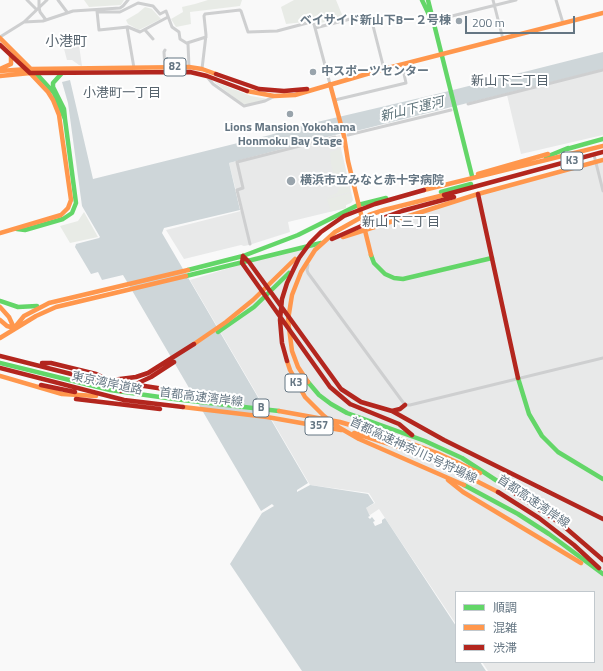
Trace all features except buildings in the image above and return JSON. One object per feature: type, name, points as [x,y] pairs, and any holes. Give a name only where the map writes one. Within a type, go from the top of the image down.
[{"type":"main road","points":[[422,0],[432,21],[451,91],[453,108],[472,176]]},
{"type":"main road","points":[[428,0],[433,16],[432,21]]},
{"type":"main road","name":"82","points":[[31,71],[36,73],[202,72],[207,76],[249,92],[274,96],[295,95],[314,88],[384,69],[603,14]]},
{"type":"main road","points":[[0,38],[31,71],[48,92],[59,112],[71,200],[68,208],[61,215],[0,233]]},
{"type":"main road","points":[[0,45],[24,68],[31,71]]},
{"type":"main road","points":[[0,70],[11,64],[11,56]]},
{"type":"main road","name":"82","points":[[31,71],[188,67],[259,89],[284,91],[314,88]]},
{"type":"main road","points":[[0,70],[24,68]]},
{"type":"main road","points":[[0,76],[31,71]]},
{"type":"main road","points":[[36,73],[54,93],[65,119]]},
{"type":"main road","points":[[17,229],[25,230],[63,219],[70,216],[74,209],[76,196],[64,109],[53,87],[53,83],[62,73]]},
{"type":"main road","points":[[330,84],[346,134],[348,161],[364,230],[374,263],[385,274],[394,278],[403,279],[492,258]]},
{"type":"main road","points":[[0,338],[14,328],[48,310],[243,256],[298,235],[358,206],[603,139]]},
{"type":"main road","name":"首都高速神奈川3号狩場線","points":[[603,146],[408,194],[352,212],[327,228],[310,243],[299,258],[287,283],[281,311],[280,336],[285,357],[293,377],[301,391],[314,407],[330,421],[350,434],[453,480],[518,514],[549,534],[603,573]]},
{"type":"main road","name":"K3","points":[[352,212],[513,170],[568,148]]},
{"type":"main road","name":"K3","points":[[0,357],[91,379],[123,380],[142,375],[165,363],[230,319],[253,300],[303,252],[318,240],[371,207],[410,191],[457,178],[549,156],[580,152]]},
{"type":"main road","name":"首都高速神奈川3号狩場線","points":[[511,490],[475,466],[445,450],[347,413],[325,400],[304,378],[298,367],[290,344],[288,320],[292,295],[300,272],[310,257],[326,240],[340,229],[367,215],[603,152]]},
{"type":"main road","points":[[186,273],[249,262],[312,246],[478,194],[603,160]]},
{"type":"main road","name":"K3","points":[[367,215],[419,197],[513,174],[534,166],[555,163],[580,167]]},
{"type":"main road","name":"K3","points":[[0,376],[49,391],[69,395],[103,395],[126,389],[151,377],[245,314],[308,255],[327,241],[366,224],[402,211],[508,182],[541,169]]},
{"type":"main road","points":[[478,194],[518,378],[529,414],[539,433],[553,448],[565,457],[603,479]]},
{"type":"main road","points":[[243,256],[249,262],[341,389],[350,396],[361,402],[392,411],[444,440],[603,519]]},
{"type":"main road","points":[[243,256],[242,263],[330,387],[339,396],[350,404],[399,424],[408,430],[434,466],[446,479],[463,492],[570,556],[603,579]]},
{"type":"main road","points":[[14,328],[24,316],[41,306],[56,301],[125,288]]},
{"type":"main road","points":[[0,301],[18,307],[41,306]]},
{"type":"main road","points":[[0,307],[9,317],[14,328]]},
{"type":"main road","points":[[0,320],[7,326],[14,328]]},
{"type":"main road","name":"B","points":[[0,352],[126,383],[197,394],[264,408]]},
{"type":"main road","points":[[0,357],[84,388]]},
{"type":"main road","name":"首都高速湾岸線","points":[[0,364],[110,390],[174,399],[264,408],[346,423],[402,440],[475,470],[511,490],[560,523],[603,560]]},
{"type":"main road","name":"東京湾岸道路","points":[[0,364],[109,394],[141,400],[309,421],[364,433],[402,445],[465,471],[513,498],[560,531],[603,568]]},
{"type":"main road","name":"首都高速湾岸線","points":[[0,369],[51,384],[102,395],[146,402],[289,419],[331,426],[371,436],[434,458],[478,479],[514,500],[570,539],[603,568]]},
{"type":"main road","name":"東京湾岸道路","points":[[0,369],[106,396],[309,424],[364,436],[412,451],[464,474],[512,500],[564,537],[603,573]]},
{"type":"main road","points":[[0,376],[111,400],[165,405]]},
{"type":"main road","name":"B","points":[[0,380],[55,395],[110,404],[169,409],[218,410]]},
{"type":"main road","points":[[392,411],[400,409],[405,405]]},
{"type":"street","points":[[27,0],[37,8],[46,20]]},
{"type":"street","points":[[37,8],[39,0]]},
{"type":"street","points":[[0,38],[24,22],[47,0]]},
{"type":"street","points":[[58,0],[67,12]]},
{"type":"street","points":[[24,22],[38,22],[67,12],[120,8],[128,0]]},
{"type":"street","points":[[493,0],[503,39]]},
{"type":"street","points":[[432,21],[516,0]]},
{"type":"street","points":[[556,0],[563,24]]},
{"type":"street","points":[[97,10],[120,12],[138,3],[153,6],[160,14],[166,11],[172,27],[179,32],[180,39],[189,46],[188,67]]},
{"type":"street","points":[[97,10],[99,30],[127,27],[140,32],[168,17]]},
{"type":"street","points":[[202,72],[206,37],[205,14],[240,10],[248,32],[277,31],[310,22],[314,24],[330,84]]},
{"type":"street","points":[[315,28],[370,14],[384,69]]},
{"type":"street","points":[[127,27],[134,68]]},
{"type":"street","points":[[145,30],[153,39]]},
{"type":"street","points":[[187,43],[206,37]]},
{"type":"street","points":[[165,50],[165,68]]},
{"type":"street","points":[[335,100],[406,83],[402,65]]},
{"type":"street","points":[[468,104],[603,70]]},
{"type":"street","points":[[207,76],[213,84],[244,106],[265,101],[274,96]]},
{"type":"street","points":[[346,134],[453,108]]},
{"type":"street","points":[[250,244],[237,190],[243,188],[237,162],[335,137]]},
{"type":"street","points":[[591,142],[603,191]]},
{"type":"street","points":[[312,246],[313,253],[307,269],[308,273],[405,405],[603,358]]},
{"type":"shaded area","points":[[84,0],[124,0],[121,5],[89,7]]},
{"type":"shaded area","points":[[208,0],[242,0],[240,6],[190,12],[191,24],[176,27],[171,19],[183,12],[182,7]]},
{"type":"shaded area","points":[[294,0],[336,0],[343,17],[317,24],[313,21],[286,24],[281,7]]},
{"type":"shaded area","points":[[145,7],[152,9],[161,19],[139,30],[128,24],[126,20]]},
{"type":"shaded area","points":[[79,45],[82,66],[72,60],[67,60],[64,49]]},
{"type":"shaded area","points":[[603,71],[603,135],[521,154],[507,95]]},
{"type":"shaded area","points":[[213,81],[251,96],[268,99],[246,105],[241,103]]},
{"type":"shaded area","name":"横浜市立みなと赤十字病院","points":[[340,135],[340,144],[353,200],[351,203],[346,205],[346,208],[288,222],[290,232],[249,245],[241,245],[184,259],[166,230],[241,211],[229,163]]},
{"type":"shaded area","points":[[340,149],[346,173],[334,176],[330,152]]},
{"type":"shaded area","points":[[603,160],[603,671],[488,671],[483,663],[595,663],[595,591],[455,591],[455,623],[379,509],[370,515],[366,510],[366,508],[375,503],[369,493],[310,485],[190,280]]},
{"type":"shaded area","points":[[346,176],[350,192],[326,198],[337,193],[339,189],[338,180]]},
{"type":"shaded area","points":[[350,193],[352,201],[346,205],[346,208],[329,212],[330,208],[327,199]]},
{"type":"shaded area","points":[[84,212],[98,237],[70,243],[60,226],[78,221]]},
{"type":"water","name":"新山下運河","points":[[603,52],[603,69],[335,135],[229,163],[240,210],[164,228],[162,233],[308,483],[297,490],[297,492],[310,485],[368,494],[374,503],[366,508],[370,516],[368,517],[370,519],[372,517],[375,521],[373,522],[375,526],[382,523],[382,520],[385,518],[455,624],[455,663],[481,663],[486,671],[302,671],[230,564],[262,513],[274,506],[272,504],[261,511],[123,275],[102,280],[98,272],[91,274],[75,247],[76,244],[100,237],[82,206],[68,103],[62,82],[70,80],[93,179],[270,135],[300,126],[441,93]]},
{"type":"traffic: fast","points":[[422,0],[432,21]]},
{"type":"traffic: fast","points":[[428,0],[472,176]]},
{"type":"traffic: fast","points":[[17,229],[25,230],[63,219],[72,213],[76,203],[65,119],[54,93],[34,71]]},
{"type":"traffic: fast","points":[[62,73],[53,83],[53,87],[64,109],[65,119]]},
{"type":"traffic: fast","points":[[567,149],[603,139]]},
{"type":"traffic: fast","points":[[546,157],[568,148]]},
{"type":"traffic: fast","points":[[565,164],[580,167]]},
{"type":"traffic: fast","points":[[441,192],[471,184]]},
{"type":"traffic: fast","points":[[188,270],[243,256],[298,235],[358,205],[386,198]]},
{"type":"traffic: fast","points":[[186,276],[321,243]]},
{"type":"traffic: fast","points":[[371,255],[374,263],[385,274],[394,278],[403,279],[492,258]]},
{"type":"traffic: fast","points":[[218,332],[254,307],[289,273]]},
{"type":"traffic: fast","points":[[0,301],[18,307],[37,306]]},
{"type":"traffic: fast","points":[[0,363],[110,390],[279,411]]},
{"type":"traffic: fast","points":[[518,378],[529,414],[542,436],[558,452],[603,479]]},
{"type":"traffic: fast","points":[[308,382],[319,395],[347,413],[425,441],[462,458],[511,490]]},
{"type":"traffic: fast","points":[[464,485],[518,514],[549,534],[603,574]]},
{"type":"traffic: slow","points":[[247,91],[274,96],[295,95],[384,69],[603,13]]},
{"type":"traffic: slow","points":[[0,38],[31,69],[189,67],[202,69],[216,74]]},
{"type":"traffic: slow","points":[[0,69],[11,64],[11,56]]},
{"type":"traffic: slow","points":[[0,71],[28,69]]},
{"type":"traffic: slow","points":[[0,76],[30,73],[48,92],[53,100],[59,115],[71,200],[68,208],[61,215],[0,233]]},
{"type":"traffic: slow","points":[[330,84],[344,136],[348,161],[371,255]]},
{"type":"traffic: slow","points":[[424,190],[603,146]]},
{"type":"traffic: slow","points":[[478,174],[548,154]]},
{"type":"traffic: slow","points":[[343,237],[478,194],[603,160]]},
{"type":"traffic: slow","points":[[308,382],[298,367],[292,351],[288,320],[292,295],[301,272],[315,250],[335,232],[360,218],[384,210],[444,195]]},
{"type":"traffic: slow","points":[[194,344],[226,322],[253,300],[295,259]]},
{"type":"traffic: slow","points":[[15,327],[24,316],[49,303],[188,270]]},
{"type":"traffic: slow","points":[[0,338],[36,316],[56,307],[186,276]]},
{"type":"traffic: slow","points":[[0,307],[9,317],[14,328]]},
{"type":"traffic: slow","points":[[0,320],[7,326],[14,328]]},
{"type":"traffic: slow","points":[[287,361],[290,370],[305,397],[324,416],[340,428],[359,439],[464,485]]},
{"type":"traffic: slow","points":[[0,376],[62,394],[96,396]]},
{"type":"traffic: slow","points":[[183,407],[267,417],[341,430]]},
{"type":"traffic: slow","points":[[279,411],[340,422],[402,440],[437,453],[480,473]]},
{"type":"traffic: slow","points":[[354,433],[412,451],[443,464],[498,492]]},
{"type":"traffic: slow","points":[[448,480],[463,492],[581,563]]},
{"type":"traffic: jam","points":[[0,45],[30,73],[190,72],[207,76],[247,91]]},
{"type":"traffic: jam","points":[[216,74],[259,89],[284,91],[307,89]]},
{"type":"traffic: jam","points":[[444,195],[603,152]]},
{"type":"traffic: jam","points":[[287,361],[282,343],[280,320],[282,299],[287,283],[299,258],[310,243],[321,232],[344,216],[375,204],[424,190]]},
{"type":"traffic: jam","points":[[478,194],[518,378]]},
{"type":"traffic: jam","points":[[332,239],[366,224],[402,211],[454,197]]},
{"type":"traffic: jam","points":[[243,256],[249,262],[341,389],[361,402],[392,411],[400,409],[405,405]]},
{"type":"traffic: jam","points":[[243,256],[242,263],[330,387],[350,404]]},
{"type":"traffic: jam","points":[[0,356],[91,379],[112,380],[136,377],[148,373],[194,344]]},
{"type":"traffic: jam","points":[[121,391],[151,377],[174,362]]},
{"type":"traffic: jam","points":[[42,363],[51,363],[96,374],[104,378]]},
{"type":"traffic: jam","points":[[0,368],[124,400],[183,407]]},
{"type":"traffic: jam","points":[[118,382],[197,394],[237,403]]},
{"type":"traffic: jam","points":[[41,385],[75,392]]},
{"type":"traffic: jam","points":[[76,399],[160,409]]},
{"type":"traffic: jam","points":[[350,404],[399,424],[412,435]]},
{"type":"traffic: jam","points":[[392,411],[444,440],[603,519]]},
{"type":"traffic: jam","points":[[507,488],[560,523],[603,560]]},
{"type":"traffic: jam","points":[[498,492],[539,518],[574,545],[599,568]]},
{"type":"place","name":"ベイサイド新山下Bー２号棟","points":[[459,21]]},
{"type":"place","name":"中スポーツセンター","points":[[313,72]]},
{"type":"place","name":"Lions Mansion Yokohama Honmoku Bay Stage","points":[[290,114]]},
{"type":"place","name":"横浜市立みなと赤十字病院","points":[[291,181]]},
{"type":"district","name":"小港町","points":[[66,43]]},
{"type":"district","name":"新山下二丁目","points":[[510,82]]},
{"type":"district","name":"小港町一丁目","points":[[122,94]]},
{"type":"district","name":"新山下三丁目","points":[[401,223]]}]
